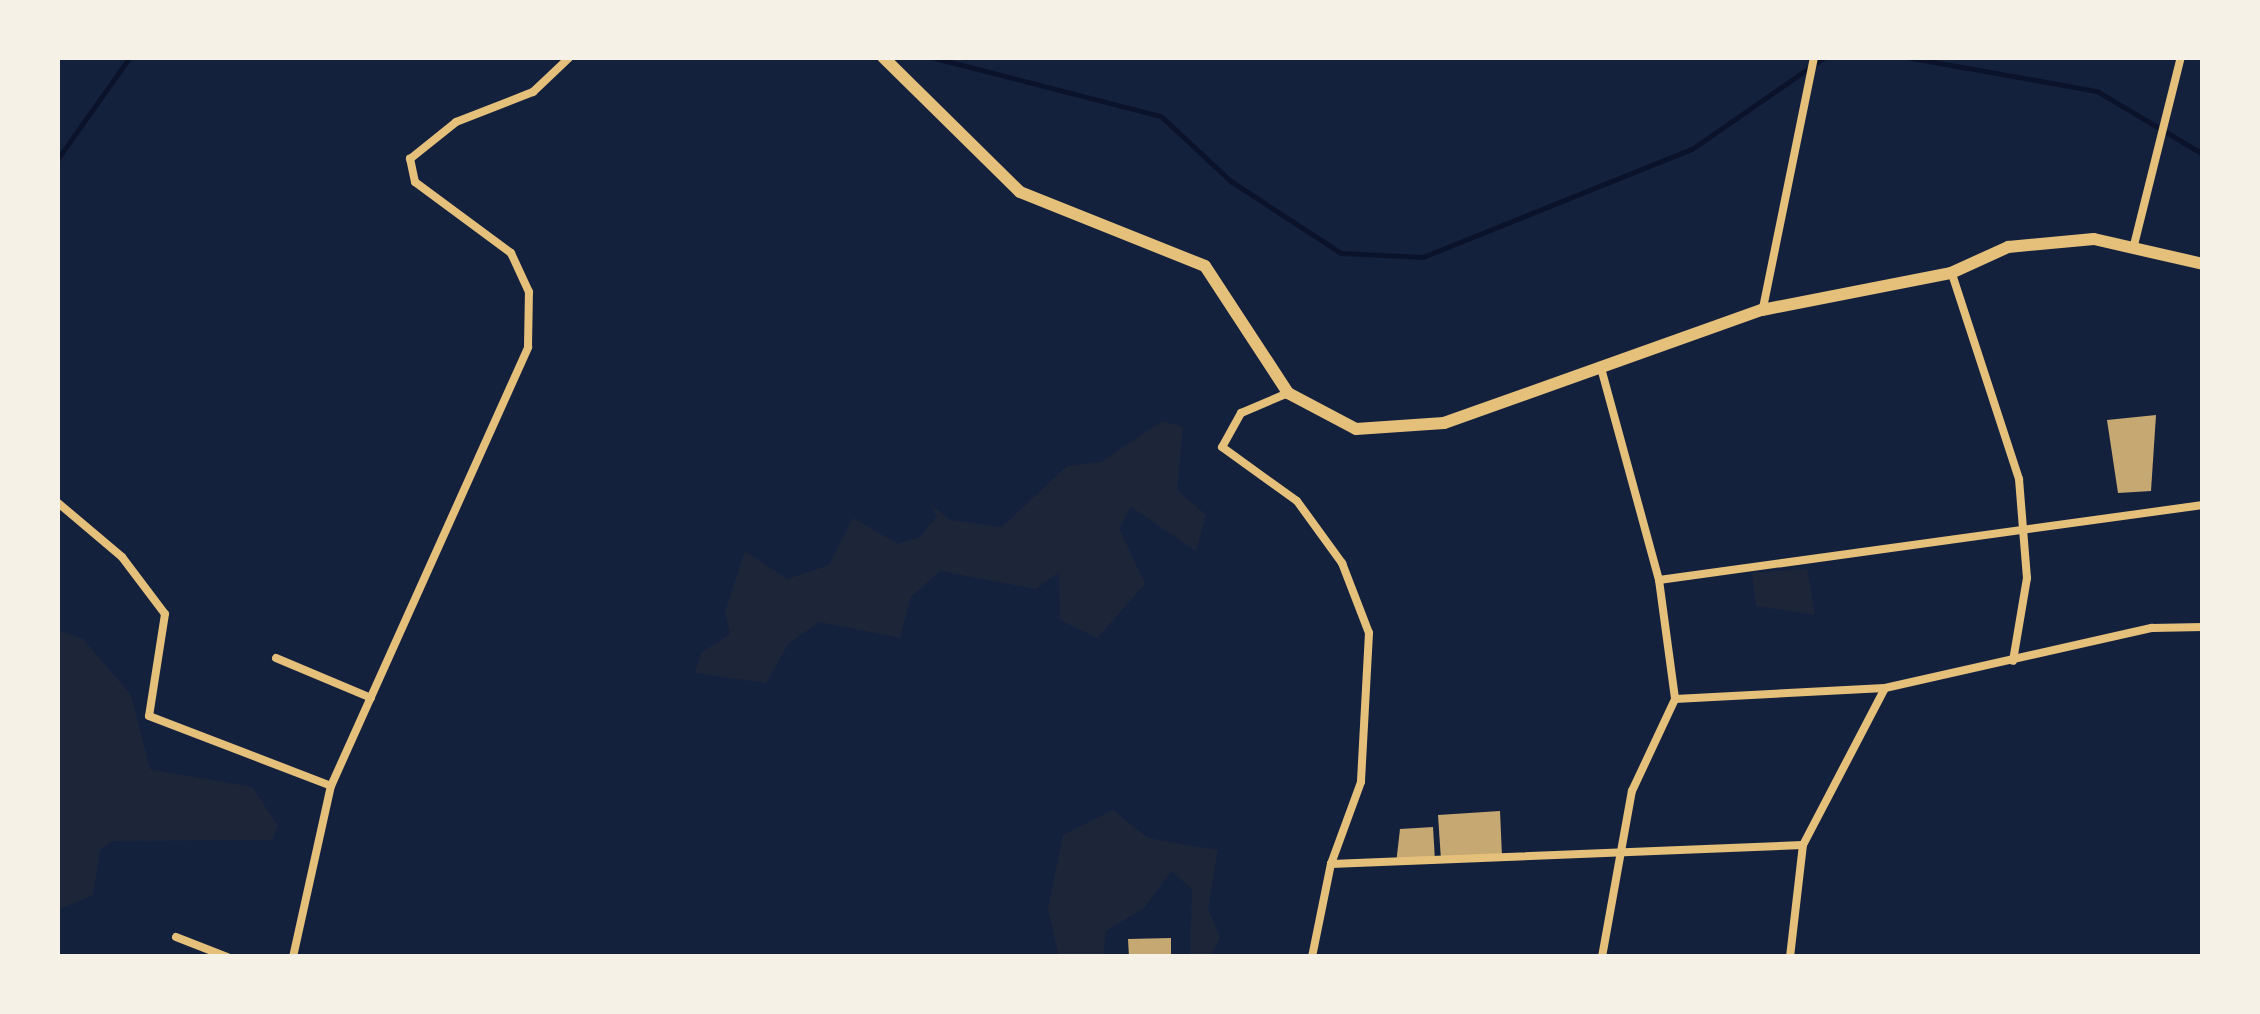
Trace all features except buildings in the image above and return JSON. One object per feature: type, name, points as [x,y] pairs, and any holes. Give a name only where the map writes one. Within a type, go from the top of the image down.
[{"type":"main road","points":[[884,57],[1020,192],[1205,266],[1288,393],[1356,429],[1395,434],[1762,310],[1952,273],[2054,238],[2134,245],[2203,264]]},
{"type":"street","points":[[293,957],[331,786],[503,411],[532,318],[502,239],[426,192],[410,159],[456,122],[533,92],[570,57]]},
{"type":"street","points":[[1762,310],[1814,57]]},
{"type":"street","points":[[2134,245],[2181,57]]},
{"type":"street","points":[[1952,273],[2019,479],[2024,633],[2013,661]]},
{"type":"street","points":[[1601,368],[1659,580],[1676,699],[1632,791],[1602,957]]},
{"type":"street","points":[[1288,393],[1241,413],[1222,447],[1316,525],[1370,633],[1360,782],[1331,864],[1312,957]]},
{"type":"street","points":[[57,502],[122,557],[165,614],[149,716],[331,786]]},
{"type":"street","points":[[1659,580],[1848,562],[2022,524],[2203,506]]},
{"type":"street","points":[[1676,699],[1885,688],[2203,627]]},
{"type":"street","points":[[276,658],[370,698]]},
{"type":"street","points":[[1790,957],[1803,845],[1885,688]]},
{"type":"street","points":[[1331,864],[1618,860],[1803,845]]},
{"type":"street","points":[[176,937],[227,957]]},
{"type":"shaded area","points":[[1162,421],[1183,427],[1177,490],[1206,515],[1196,551],[1131,507],[1119,528],[1145,584],[1097,638],[1060,620],[1059,572],[1036,589],[940,571],[911,597],[900,638],[819,622],[788,644],[766,683],[695,673],[701,653],[730,634],[725,612],[745,551],[787,579],[829,565],[853,518],[898,544],[920,537],[937,516],[930,504],[950,520],[1002,527],[1067,466],[1101,462]]},
{"type":"shaded area","points":[[1807,569],[1815,615],[1756,606],[1752,573]]},
{"type":"shaded area","points":[[57,630],[83,639],[131,695],[150,769],[252,787],[278,826],[272,840],[113,841],[100,850],[93,895],[57,910]]},
{"type":"shaded area","points":[[1113,810],[1148,838],[1218,850],[1208,909],[1220,938],[1210,957],[1190,957],[1192,889],[1171,871],[1144,908],[1106,931],[1103,957],[1059,957],[1048,909],[1063,835]]},
{"type":"waterway","points":[[57,160],[130,57]]},
{"type":"waterway","points":[[931,57],[1161,116],[1231,181],[1341,253],[1423,257],[1692,149],[1825,57]]},
{"type":"waterway","points":[[1906,57],[2097,91],[2203,154]]}]
